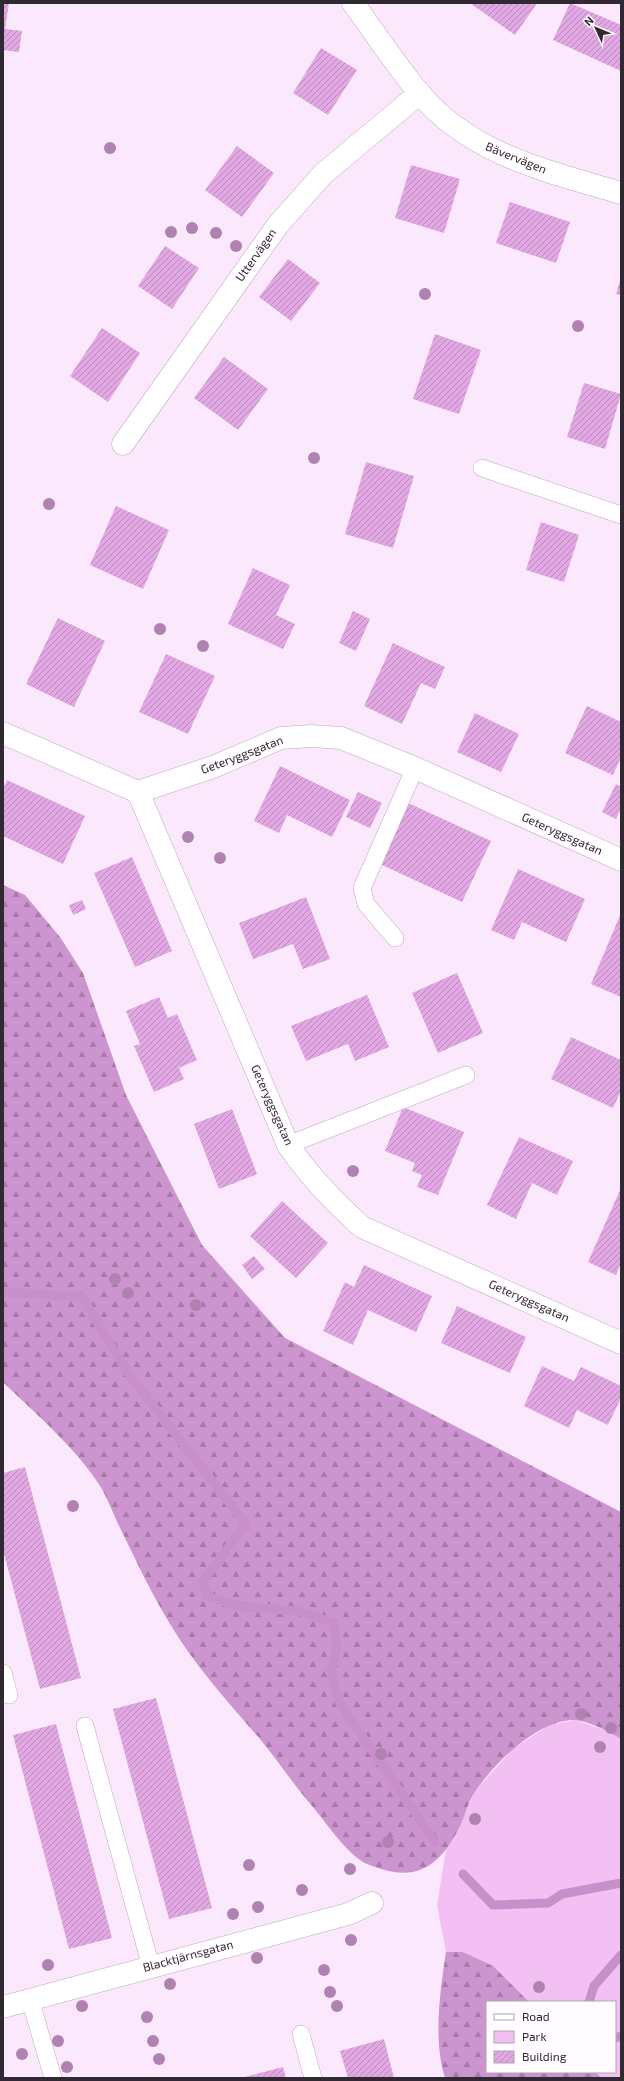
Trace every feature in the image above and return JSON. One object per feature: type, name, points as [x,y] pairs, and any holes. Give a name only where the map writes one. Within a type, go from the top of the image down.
[{"type":"street","name":"Bävervägen","points":[[353,3],[420,94],[457,128],[480,144],[519,162],[621,192]]},
{"type":"street","name":"Uttervägen","points":[[123,444],[277,226],[297,202],[323,174],[420,94]]},
{"type":"street","points":[[3,733],[138,792]]},
{"type":"street","name":"Geteryggsgatan","points":[[621,860],[415,768],[340,738],[311,736],[281,738],[213,767],[138,792],[288,1145],[304,1169],[338,1206],[362,1226],[621,1343]]},
{"type":"street","name":"Blacktjärnsgatan","points":[[3,2006],[348,1914],[372,1903]]},
{"type":"lane","points":[[482,468],[621,515]]},
{"type":"lane","points":[[395,938],[366,904],[362,888],[415,768]]},
{"type":"lane","points":[[288,1145],[466,1075]]},
{"type":"lane","points":[[3,1673],[9,1695]]},
{"type":"lane","points":[[85,1726],[151,1967]]},
{"type":"lane","points":[[30,1999],[53,2078]]},
{"type":"lane","points":[[301,2034],[313,2078]]},
{"type":"green space","points":[[3,885],[25,895],[60,937],[83,973],[126,1095],[202,1245],[285,1338],[621,1512],[621,1739],[591,1724],[573,1720],[559,1722],[545,1727],[532,1735],[506,1756],[484,1779],[469,1802],[461,1824],[453,1839],[444,1852],[434,1862],[424,1868],[412,1872],[399,1873],[384,1870],[360,1860],[352,1854],[338,1838],[260,1739],[212,1683],[190,1654],[164,1613],[121,1530],[102,1489],[92,1475],[56,1433],[3,1382]]},
{"type":"green space","points":[[575,1720],[608,1731],[621,1739],[621,2078],[601,2078],[597,2073],[616,2073],[616,2001],[528,2001],[512,1987],[463,1952],[446,1952],[437,1905],[446,1849],[460,1826],[475,1791],[514,1748],[550,1725]]},
{"type":"green space","points":[[446,1952],[463,1952],[493,1966],[528,2001],[486,2001],[486,2073],[597,2073],[601,2078],[445,2078],[441,2063],[438,2032]]},
{"type":"building","points":[[3,3],[9,3],[5,29],[22,31],[19,52],[3,50]]},
{"type":"building","points":[[470,3],[534,3],[536,5],[515,35]]},
{"type":"building","points":[[570,3],[621,25],[621,71],[553,40]]},
{"type":"building","points":[[321,48],[357,70],[328,115],[293,93]]},
{"type":"building","points":[[237,146],[274,173],[242,217],[205,190]]},
{"type":"building","points":[[411,165],[460,179],[444,233],[395,218]]},
{"type":"building","points":[[510,202],[570,222],[556,263],[496,243]]},
{"type":"building","points":[[165,246],[199,268],[172,309],[138,286]]},
{"type":"building","points":[[288,259],[320,283],[291,321],[259,297]]},
{"type":"building","points":[[621,277],[621,295],[616,294]]},
{"type":"building","points":[[102,328],[140,353],[108,402],[70,376]]},
{"type":"building","points":[[435,334],[481,350],[459,414],[413,399]]},
{"type":"building","points":[[224,357],[268,389],[238,430],[194,398]]},
{"type":"building","points":[[584,383],[621,394],[605,449],[567,437]]},
{"type":"building","points":[[366,462],[414,476],[393,548],[345,534]]},
{"type":"building","points":[[116,506],[169,530],[143,589],[90,565]]},
{"type":"building","points":[[541,522],[579,535],[564,582],[526,570]]},
{"type":"building","points":[[253,568],[290,585],[276,615],[295,624],[283,649],[228,624]]},
{"type":"building","points":[[353,611],[370,619],[356,651],[339,643]]},
{"type":"building","points":[[58,618],[105,641],[74,707],[26,684]]},
{"type":"building","points":[[393,643],[445,667],[435,689],[421,683],[402,724],[364,706]]},
{"type":"building","points":[[166,654],[215,676],[188,734],[139,712]]},
{"type":"building","points":[[587,706],[621,722],[621,757],[613,775],[565,753]]},
{"type":"building","points":[[475,713],[519,734],[501,772],[457,752]]},
{"type":"building","points":[[280,766],[350,800],[332,837],[287,815],[279,833],[254,821]]},
{"type":"building","points":[[7,780],[85,816],[63,864],[3,836],[3,789]]},
{"type":"building","points":[[616,784],[621,787],[621,808],[616,819],[602,812]]},
{"type":"building","points":[[358,792],[382,803],[370,828],[346,817]]},
{"type":"building","points":[[408,803],[491,841],[462,902],[380,864]]},
{"type":"building","points":[[132,857],[172,951],[135,967],[94,873]]},
{"type":"building","points":[[518,869],[585,899],[566,942],[522,922],[514,940],[491,930]]},
{"type":"building","points":[[306,897],[330,959],[303,969],[293,944],[253,959],[239,923]]},
{"type":"building","points":[[82,900],[86,909],[73,915],[69,905]]},
{"type":"building","points":[[621,913],[621,997],[591,984]]},
{"type":"building","points":[[457,973],[483,1033],[438,1053],[412,993]]},
{"type":"building","points":[[367,995],[389,1047],[355,1061],[348,1044],[306,1061],[291,1026]]},
{"type":"building","points":[[159,997],[168,1018],[177,1014],[197,1060],[179,1068],[184,1079],[154,1092],[134,1046],[140,1044],[126,1011]]},
{"type":"building","points":[[571,1037],[621,1060],[621,1091],[613,1108],[551,1079]]},
{"type":"building","points":[[403,1107],[464,1132],[438,1195],[417,1187],[422,1175],[412,1171],[415,1163],[385,1151]]},
{"type":"building","points":[[232,1109],[257,1174],[219,1189],[194,1124]]},
{"type":"building","points":[[519,1137],[573,1161],[557,1195],[532,1183],[516,1219],[487,1205]]},
{"type":"building","points":[[621,1188],[621,1263],[616,1275],[588,1262]]},
{"type":"building","points":[[282,1201],[328,1243],[296,1278],[250,1236]]},
{"type":"building","points":[[254,1256],[265,1269],[252,1279],[242,1265]]},
{"type":"building","points":[[364,1265],[432,1296],[416,1332],[368,1310],[353,1345],[323,1331],[345,1282],[354,1287]]},
{"type":"building","points":[[457,1306],[526,1337],[510,1373],[441,1343]]},
{"type":"building","points":[[542,1366],[574,1381],[581,1367],[621,1386],[621,1398],[608,1425],[577,1410],[569,1428],[524,1406]]},
{"type":"building","points":[[25,1467],[81,1678],[40,1689],[3,1550],[3,1473]]},
{"type":"building","points":[[156,1698],[212,1908],[169,1919],[113,1709]]},
{"type":"building","points":[[56,1724],[112,1938],[69,1949],[13,1735]]},
{"type":"building","points":[[384,2039],[394,2078],[348,2078],[340,2051]]},
{"type":"building","points":[[283,2067],[286,2078],[241,2078]]},
{"type":"waterway","points":[[3,1292],[82,1297],[130,1376],[246,1524],[203,1581],[207,1596],[238,1606],[298,1611],[334,1623],[337,1645],[331,1672],[339,1702],[435,1842]]},
{"type":"waterway","points":[[463,1874],[493,1905],[548,1903],[562,1894],[621,1883]]},
{"type":"waterway","points":[[589,2001],[594,1986],[621,1955]]},
{"type":"waterway","points":[[616,2038],[621,2036]]}]
